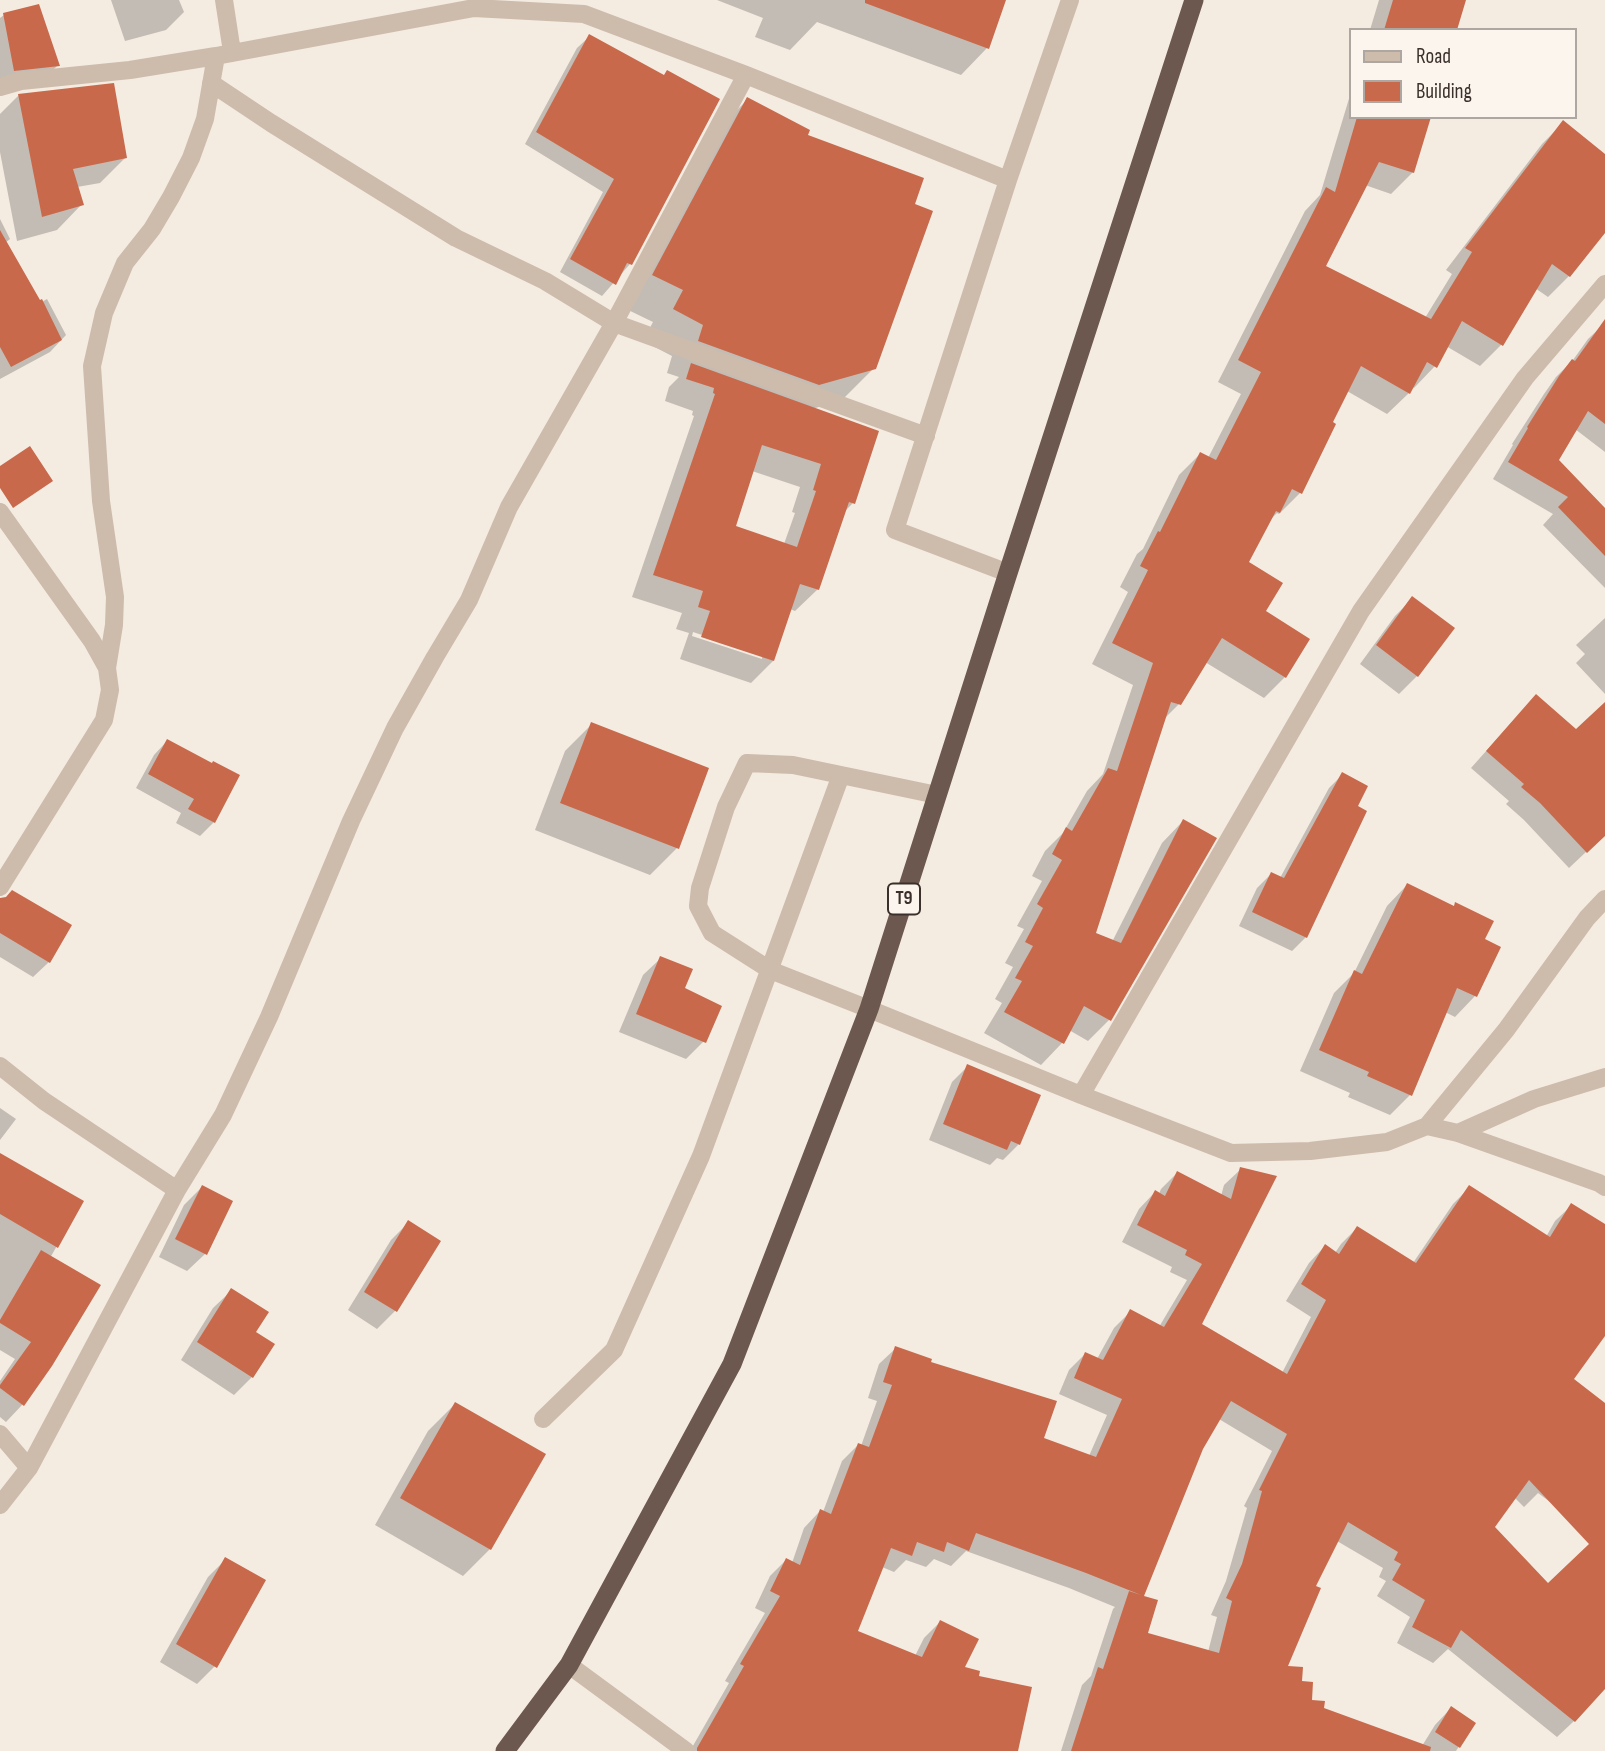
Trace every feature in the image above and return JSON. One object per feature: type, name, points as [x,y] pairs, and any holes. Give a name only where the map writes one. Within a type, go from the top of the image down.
[{"type":"highway","name":"T9","points":[[505,1751],[569,1665],[732,1364],[869,1009],[1194,0]]},
{"type":"street","points":[[0,887],[104,720],[110,690],[107,668],[114,625],[115,597],[101,501],[92,366],[104,313],[125,264],[152,229],[191,158],[205,119],[211,83],[224,54],[224,0]]},
{"type":"street","points":[[1008,573],[895,530],[1008,180],[1070,0]]},
{"type":"street","points":[[0,87],[21,82],[131,70],[224,54],[474,4],[587,7],[746,75],[1008,180]]},
{"type":"street","points":[[0,1505],[29,1468],[177,1190],[223,1115],[269,1017],[351,821],[396,728],[469,600],[509,507],[614,323],[746,75]]},
{"type":"street","points":[[211,83],[456,238],[545,281],[614,323],[926,436]]},
{"type":"street","points":[[1081,1095],[1361,611],[1525,379],[1605,284]]},
{"type":"street","points":[[0,512],[92,640],[107,668]]},
{"type":"street","points":[[937,795],[793,765],[747,764],[726,807],[700,888],[698,906],[712,933],[769,970],[1231,1153],[1310,1151],[1387,1142],[1427,1126],[1506,1030],[1587,918],[1605,899]]},
{"type":"street","points":[[543,1419],[614,1350],[701,1156],[841,775]]},
{"type":"street","points":[[0,1066],[44,1101],[177,1190]]},
{"type":"street","points":[[1458,1133],[1534,1099],[1605,1077]]},
{"type":"street","points":[[1427,1126],[1458,1133],[1605,1187]]},
{"type":"street","points":[[0,1434],[29,1468]]},
{"type":"street","points":[[569,1665],[686,1751]]},
{"type":"building","points":[[865,0],[1006,0],[989,49],[865,3]]},
{"type":"building","points":[[1393,0],[1466,0],[1458,28],[1385,28]]},
{"type":"building","points":[[39,4],[60,66],[14,71],[3,13]]},
{"type":"building","points":[[589,34],[664,75],[667,70],[720,99],[632,265],[627,263],[616,285],[570,259],[614,179],[536,132]]},
{"type":"building","points":[[114,83],[127,158],[73,169],[84,205],[42,217],[18,94]]},
{"type":"building","points":[[747,97],[810,130],[808,135],[924,178],[915,204],[933,211],[876,369],[819,385],[698,341],[703,325],[673,309],[683,290],[652,275]]},
{"type":"building","points":[[1356,119],[1430,119],[1414,173],[1379,162],[1326,266],[1431,319],[1472,252],[1465,248],[1563,120],[1605,154],[1605,233],[1570,277],[1552,264],[1503,346],[1462,321],[1437,368],[1427,362],[1410,394],[1361,366],[1302,494],[1292,489],[1280,513],[1276,511],[1249,562],[1283,583],[1266,611],[1310,639],[1286,678],[1222,638],[1181,705],[1171,702],[1096,933],[1121,943],[1183,819],[1217,838],[1111,1021],[1084,1006],[1064,1044],[1004,1012],[1022,981],[1015,978],[1033,946],[1025,942],[1043,908],[1037,904],[1062,860],[1052,854],[1066,827],[1072,831],[1108,768],[1117,771],[1153,663],[1112,643],[1148,570],[1140,566],[1200,452],[1216,460],[1261,372],[1238,360],[1326,187],[1335,192]]},
{"type":"building","points":[[0,230],[40,300],[42,299],[62,340],[11,367],[0,347]]},
{"type":"building","points":[[1605,319],[1605,424],[1588,411],[1559,460],[1605,508],[1605,556],[1558,507],[1568,497],[1508,462],[1559,376],[1572,359],[1575,361]]},
{"type":"building","points":[[691,363],[879,431],[855,504],[849,502],[819,590],[800,584],[774,661],[701,637],[710,611],[698,607],[703,591],[653,575],[715,394],[714,388],[686,379]],"holes":[[[762,445],[821,464],[813,490],[816,491],[797,547],[736,526]]]},
{"type":"building","points":[[30,446],[53,481],[13,508],[0,488],[0,466]]},
{"type":"building","points":[[1412,596],[1455,628],[1418,677],[1376,645]]},
{"type":"building","points":[[1536,694],[1576,729],[1605,702],[1605,836],[1587,853],[1540,803],[1521,787],[1524,784],[1486,751]]},
{"type":"building","points":[[591,722],[709,768],[679,849],[560,803]]},
{"type":"building","points":[[167,739],[240,775],[215,823],[188,809],[194,799],[148,774]]},
{"type":"building","points":[[1342,772],[1368,786],[1358,806],[1367,811],[1307,938],[1252,912],[1271,872],[1284,878]]},
{"type":"building","points":[[1407,883],[1454,906],[1455,902],[1494,921],[1485,939],[1501,947],[1477,997],[1457,988],[1412,1096],[1367,1076],[1369,1072],[1319,1050],[1354,970],[1362,974]]},
{"type":"building","points":[[12,890],[72,925],[50,963],[0,933],[0,898],[6,897]]},
{"type":"building","points":[[660,956],[693,969],[685,988],[722,1006],[706,1043],[636,1014]]},
{"type":"building","points":[[967,1064],[1041,1095],[1020,1145],[1011,1141],[1007,1150],[943,1124]]},
{"type":"building","points":[[0,1153],[84,1201],[58,1248],[0,1214]]},
{"type":"building","points":[[1240,1167],[1277,1176],[1202,1324],[1287,1374],[1326,1300],[1301,1284],[1325,1244],[1339,1254],[1357,1226],[1416,1263],[1469,1185],[1550,1237],[1571,1203],[1605,1224],[1605,1336],[1574,1379],[1605,1403],[1605,1689],[1575,1722],[1461,1630],[1451,1648],[1412,1627],[1425,1600],[1392,1580],[1401,1564],[1394,1560],[1398,1552],[1348,1522],[1316,1586],[1321,1588],[1288,1666],[1303,1667],[1302,1681],[1313,1682],[1312,1700],[1325,1701],[1324,1708],[1431,1747],[1430,1751],[1071,1751],[1098,1667],[1103,1669],[1129,1591],[1141,1595],[976,1533],[969,1551],[947,1542],[944,1552],[917,1542],[912,1556],[891,1548],[858,1631],[922,1657],[940,1620],[979,1639],[965,1667],[980,1671],[979,1676],[1032,1687],[1018,1751],[697,1751],[744,1666],[740,1664],[780,1596],[770,1591],[786,1558],[800,1565],[820,1509],[831,1514],[858,1443],[869,1447],[892,1385],[883,1382],[895,1346],[932,1359],[931,1362],[1057,1401],[1044,1438],[1096,1457],[1122,1399],[1074,1378],[1085,1352],[1103,1360],[1130,1309],[1164,1327],[1202,1264],[1185,1255],[1187,1250],[1137,1225],[1155,1190],[1165,1196],[1177,1171],[1231,1199]],"holes":[[[1231,1401],[1287,1434],[1259,1490],[1262,1491],[1242,1564],[1226,1598],[1232,1601],[1219,1653],[1148,1633],[1158,1600],[1144,1596],[1203,1449]],[[1529,1480],[1589,1544],[1548,1583],[1495,1527]]]},
{"type":"building","points":[[202,1185],[233,1201],[207,1255],[175,1239]]},
{"type":"building","points":[[408,1220],[441,1241],[397,1312],[364,1292]]},
{"type":"building","points":[[41,1250],[101,1285],[52,1366],[24,1406],[0,1388],[0,1385],[31,1342],[0,1323],[0,1320]]},
{"type":"building","points":[[231,1288],[269,1312],[256,1332],[275,1344],[253,1378],[197,1342]]},
{"type":"building","points":[[455,1402],[546,1454],[491,1550],[400,1498]]},
{"type":"building","points":[[225,1557],[266,1580],[217,1668],[176,1644]]},
{"type":"building","points":[[1451,1706],[1476,1723],[1460,1748],[1435,1732]]}]
